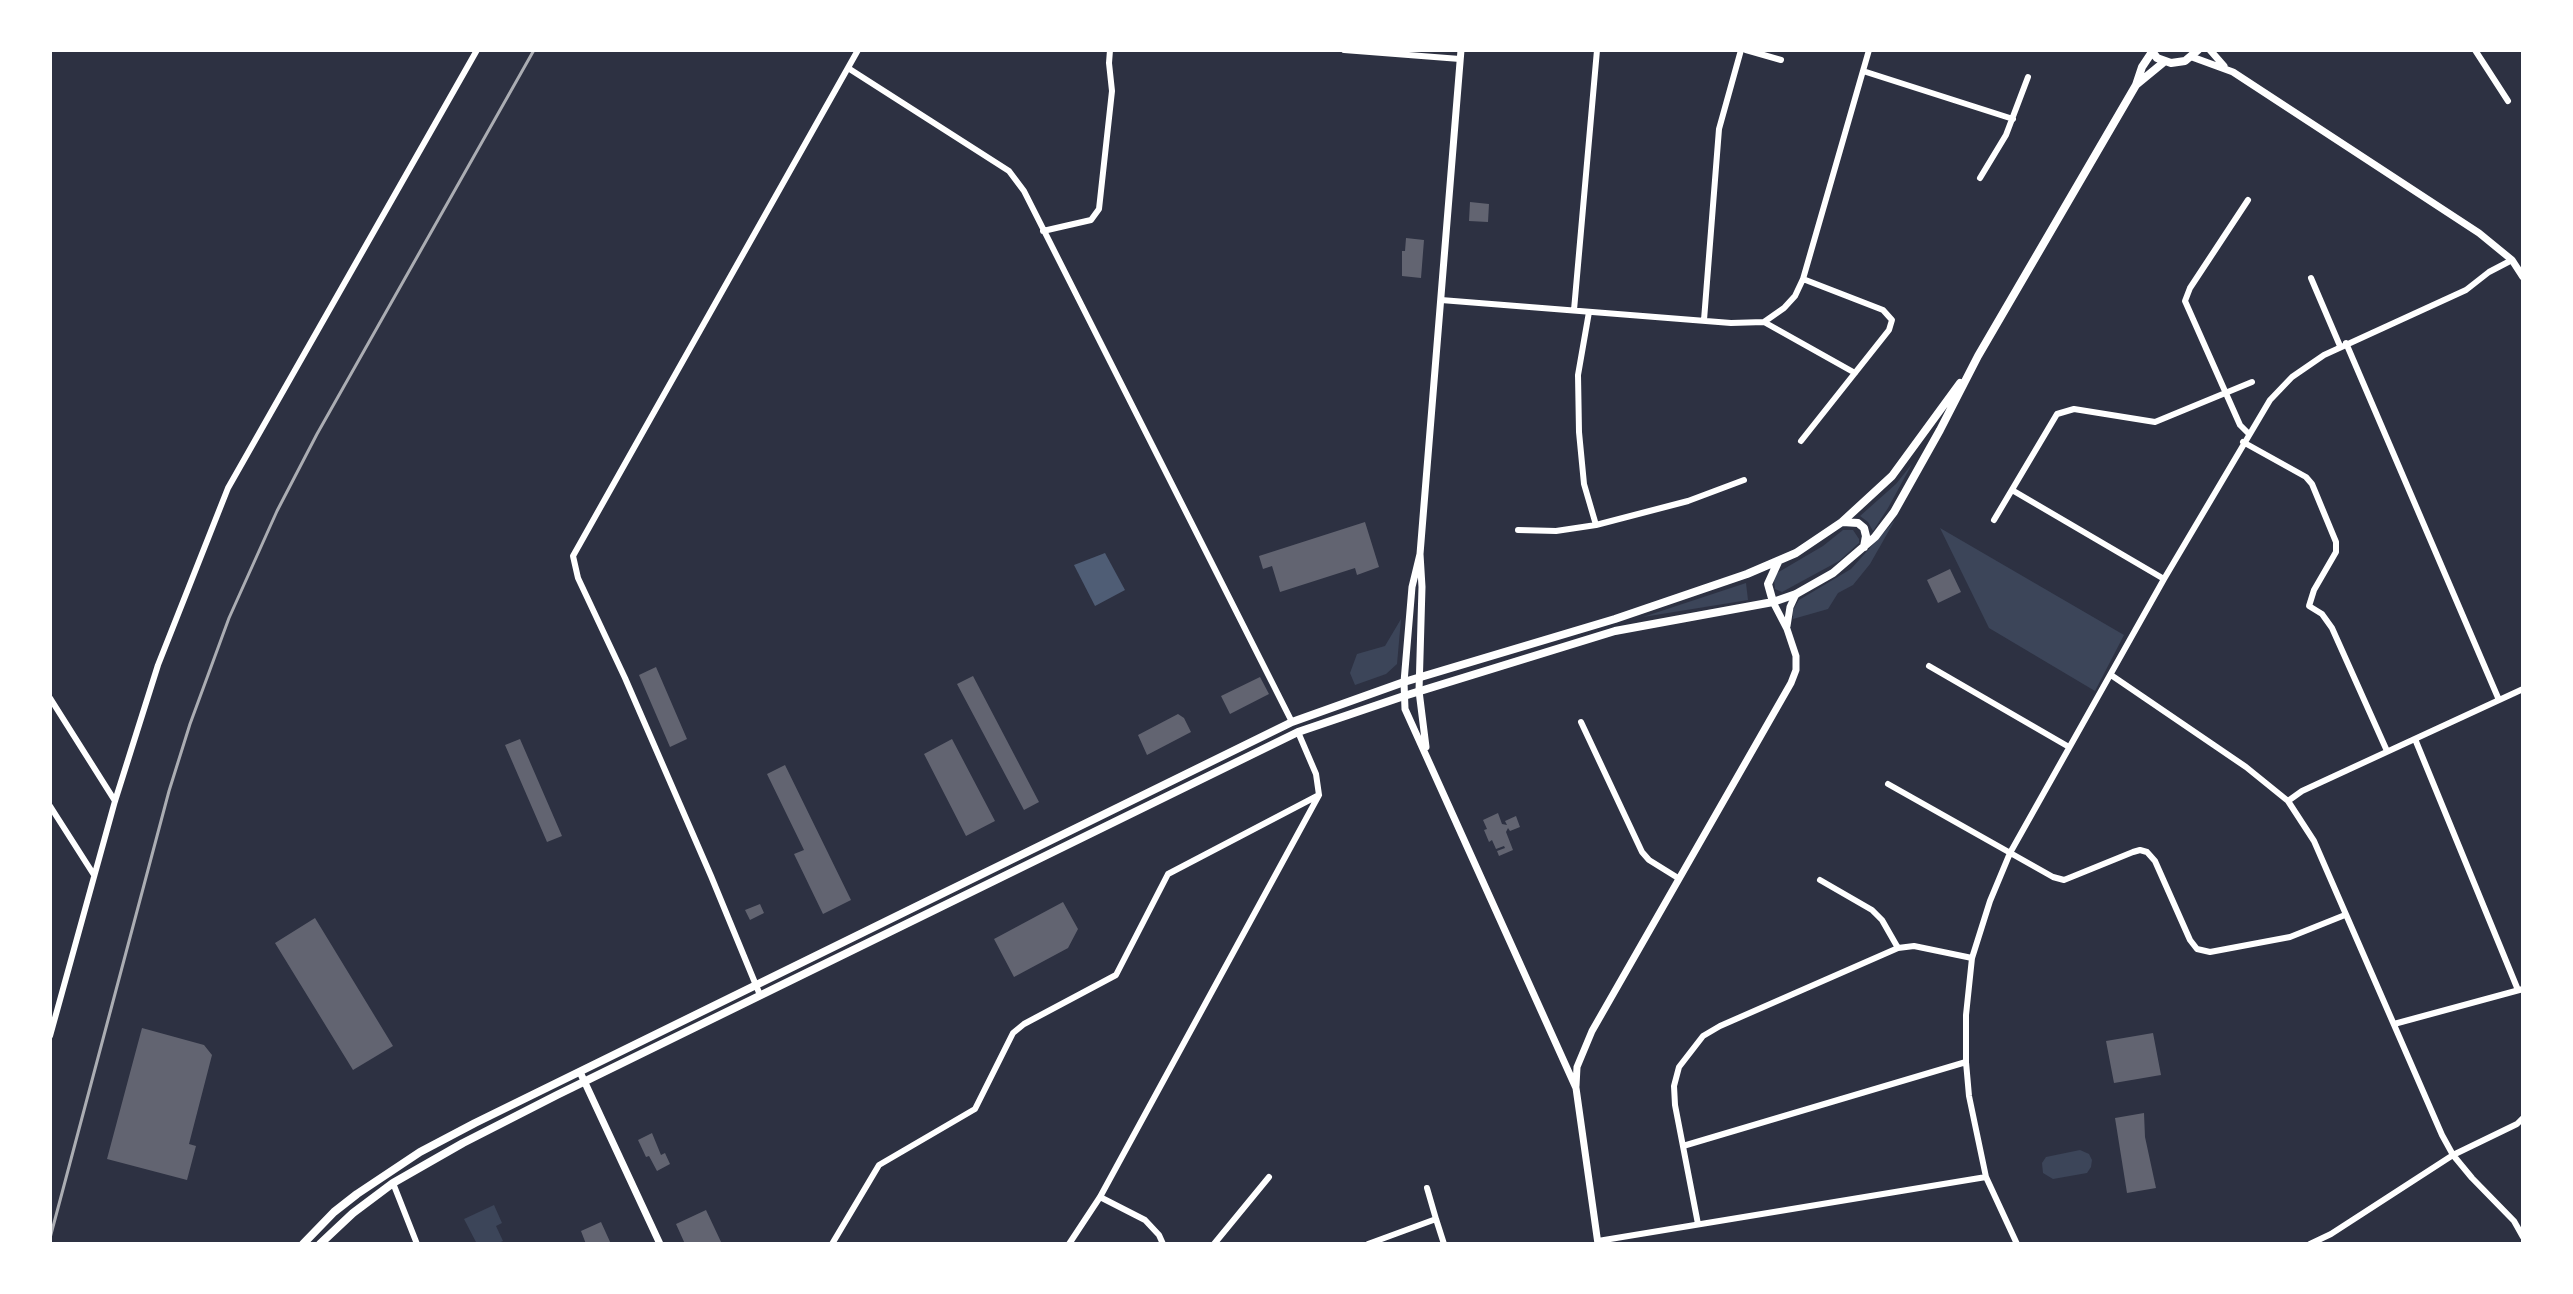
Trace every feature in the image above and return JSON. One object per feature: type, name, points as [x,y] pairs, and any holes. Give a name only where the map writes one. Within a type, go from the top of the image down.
[{"type":"main road","points":[[303,1244],[344,1204],[409,1159],[475,1123],[760,995],[1298,732],[1615,631],[1773,602],[1796,594],[1833,573],[1863,549],[1894,512],[1978,356],[2136,85],[2151,51],[2164,62],[2178,63],[2195,54]]},
{"type":"main road","points":[[2136,85],[2164,62]]},
{"type":"main road","points":[[320,1244],[353,1213],[393,1183],[582,1076],[756,985],[1292,722],[1404,682],[1615,619],[1779,561],[1842,522],[1880,489],[1906,460],[1978,356]]},
{"type":"main road","points":[[1842,522],[1851,521],[1862,526],[1866,536],[1863,549]]},
{"type":"main road","points":[[1773,602],[1768,584],[1779,561]]},
{"type":"street","points":[[50,1036],[115,801],[158,665],[228,488],[477,50]]},
{"type":"street","points":[[760,995],[625,678],[578,578],[573,556],[858,50]]},
{"type":"street","points":[[1043,231],[1091,220],[1099,209],[1112,91],[1110,50]]},
{"type":"street","points":[[1344,50],[1461,54],[1420,554],[1419,691],[1427,757]]},
{"type":"street","points":[[1574,310],[1597,50]]},
{"type":"street","points":[[1704,320],[1719,129],[1743,50],[1781,60]]},
{"type":"street","points":[[1764,322],[1795,296],[1803,279],[1869,50]]},
{"type":"street","points":[[2210,50],[2226,67]]},
{"type":"street","points":[[2475,50],[2508,101]]},
{"type":"street","points":[[2195,54],[2226,67],[2479,233],[2512,260],[2523,277]]},
{"type":"street","points":[[848,68],[1009,171],[1024,191],[1292,722]]},
{"type":"street","points":[[1863,71],[2013,119]]},
{"type":"street","points":[[1980,178],[2013,119],[2028,77]]},
{"type":"street","points":[[2248,200],[2190,288],[2185,301],[2240,425],[2248,433]]},
{"type":"street","points":[[2017,1244],[1986,1177],[1969,1096],[1966,1062],[1966,1015],[1972,958],[1990,901],[2010,853],[2164,579],[2270,400],[2292,377],[2343,344],[2466,290],[2489,272],[2512,260]]},
{"type":"street","points":[[2311,278],[2499,700]]},
{"type":"street","points":[[1801,441],[1889,330],[1892,320],[1883,310],[1803,279]]},
{"type":"street","points":[[1441,300],[1764,322],[1855,373]]},
{"type":"street","points":[[1589,312],[1578,375],[1579,432],[1584,484],[1596,525]]},
{"type":"street","points":[[1994,520],[2057,414],[2066,410],[2155,422],[2252,382]]},
{"type":"street","points":[[2243,442],[2306,477],[2312,484],[2336,542],[2336,552],[2314,590],[2309,606],[2322,614],[2332,628],[2387,751]]},
{"type":"street","points":[[1518,530],[1556,531],[1596,525],[1688,501],[1744,480]]},
{"type":"street","points":[[2012,490],[2164,579]]},
{"type":"street","points":[[1420,554],[1412,587],[1404,682],[1408,715],[1576,1088]]},
{"type":"street","points":[[1412,587],[1422,587]]},
{"type":"street","points":[[1787,629],[1790,607],[1796,594]]},
{"type":"street","points":[[1773,602],[1796,656],[1796,670],[1791,683],[1581,1052],[1576,1088],[1598,1242],[1986,1177]]},
{"type":"street","points":[[1929,666],[2069,747]]},
{"type":"street","points":[[2111,675],[2246,767],[2288,801],[2314,841],[2453,1155],[2514,1221],[2523,1237]]},
{"type":"street","points":[[2288,801],[2302,791],[2523,689]]},
{"type":"street","points":[[50,698],[115,801]]},
{"type":"street","points":[[1581,722],[1642,852],[1678,878]]},
{"type":"street","points":[[1069,1244],[1100,1197],[1319,795],[1316,774],[1298,732]]},
{"type":"street","points":[[2394,1024],[2520,990],[2415,739]]},
{"type":"street","points":[[1888,784],[2053,877],[2064,880],[2133,852],[2147,852],[2155,861],[2190,940],[2197,949],[2210,952],[2290,937],[2345,915]]},
{"type":"street","points":[[832,1244],[879,1165],[975,1109],[1018,1029],[1116,975],[1168,874],[1319,795]]},
{"type":"street","points":[[50,806],[94,875]]},
{"type":"street","points":[[1820,880],[1872,910],[1882,920],[1898,948]]},
{"type":"street","points":[[1698,1224],[1674,1086],[1679,1067],[1703,1036],[1898,948],[1914,946],[1972,958]]},
{"type":"street","points":[[1683,1146],[1966,1062]]},
{"type":"street","points":[[582,1076],[660,1244]]},
{"type":"street","points":[[2310,1244],[2331,1234],[2453,1155],[2517,1124],[2523,1118]]},
{"type":"street","points":[[1214,1244],[1269,1177]]},
{"type":"street","points":[[393,1183],[417,1244]]},
{"type":"street","points":[[1427,1188],[1444,1244]]},
{"type":"street","points":[[1100,1197],[1145,1220],[1163,1244]]},
{"type":"street","points":[[1368,1244],[1436,1219]]},
{"type":"shaded area","points":[[1912,464],[1873,531],[1860,516],[1896,484]]},
{"type":"shaded area","points":[[1895,520],[1870,564],[1853,585],[1838,593],[1828,609],[1793,619],[1793,610],[1799,600],[1851,569]]},
{"type":"shaded area","points":[[1940,528],[2124,635],[2095,691],[1989,628]]},
{"type":"shaded area","points":[[1843,530],[1853,530],[1859,543],[1839,561],[1782,592],[1775,589],[1777,573],[1823,546]]},
{"type":"shaded area","points":[[1105,553],[1125,590],[1095,606],[1074,565]]},
{"type":"shaded area","points":[[1746,583],[1748,600],[1643,617]]},
{"type":"shaded area","points":[[1401,619],[1397,664],[1386,674],[1355,685],[1350,673],[1357,654],[1385,646]]},
{"type":"shaded area","points":[[2080,1150],[2089,1154],[2092,1160],[2087,1173],[2053,1179],[2043,1173],[2042,1163],[2046,1157]]},
{"type":"shaded area","points":[[494,1205],[502,1223],[496,1226],[503,1241],[477,1244],[464,1219]]},
{"type":"building","points":[[1470,202],[1489,204],[1488,222],[1469,221]]},
{"type":"building","points":[[1406,238],[1424,240],[1421,278],[1402,276],[1402,251],[1405,251]]},
{"type":"building","points":[[1365,522],[1379,567],[1357,575],[1355,568],[1280,592],[1272,566],[1263,569],[1259,556]]},
{"type":"building","points":[[1950,569],[1961,592],[1938,603],[1927,580]]},
{"type":"building","points":[[656,667],[687,739],[670,747],[639,675]]},
{"type":"building","points":[[973,676],[1039,802],[1024,810],[957,684]]},
{"type":"building","points":[[1260,677],[1269,694],[1230,714],[1221,696]]},
{"type":"building","points":[[1178,714],[1184,718],[1191,732],[1147,755],[1138,735]]},
{"type":"building","points":[[520,739],[562,836],[547,842],[505,745]]},
{"type":"building","points":[[952,739],[995,821],[966,836],[924,754]]},
{"type":"building","points":[[785,765],[851,900],[823,914],[794,854],[804,850],[767,774]]},
{"type":"building","points":[[1498,813],[1502,824],[1507,825],[1505,821],[1516,816],[1520,827],[1510,831],[1508,828],[1506,832],[1513,850],[1499,856],[1497,851],[1505,848],[1496,849],[1492,840],[1489,842],[1483,820]]},
{"type":"building","points":[[1063,902],[1078,929],[1068,948],[1014,977],[994,939]]},
{"type":"building","points":[[760,904],[764,913],[750,920],[745,910]]},
{"type":"building","points":[[315,918],[393,1046],[353,1070],[275,943]]},
{"type":"building","points":[[142,1028],[204,1045],[212,1055],[189,1144],[196,1146],[187,1180],[107,1159]]},
{"type":"building","points":[[2153,1033],[2161,1075],[2114,1083],[2106,1041]]},
{"type":"building","points":[[2144,1113],[2145,1137],[2156,1188],[2127,1193],[2115,1118]]},
{"type":"building","points":[[652,1133],[661,1155],[665,1153],[670,1164],[657,1171],[638,1140]]},
{"type":"building","points":[[706,1210],[722,1244],[685,1244],[676,1224]]},
{"type":"building","points":[[601,1222],[611,1244],[586,1244],[581,1231]]},
{"type":"railway","points":[[50,1238],[169,791],[229,618],[277,511],[317,434],[534,50]]}]
